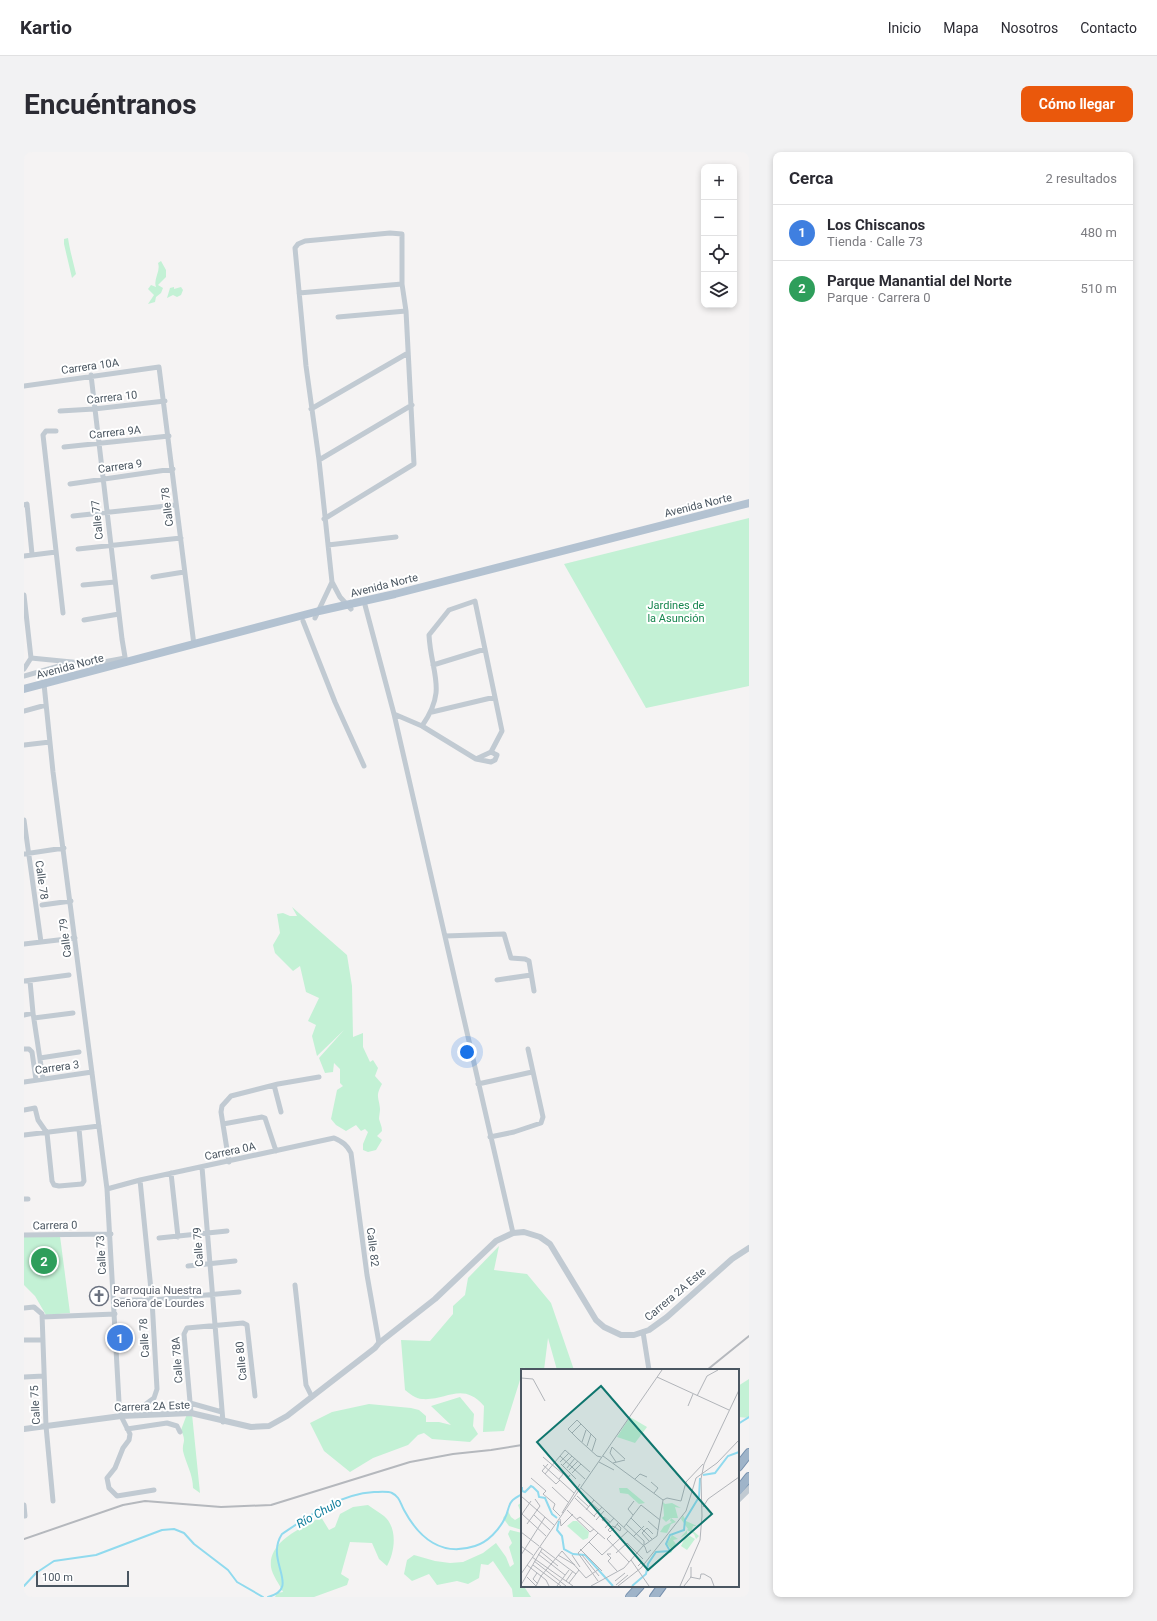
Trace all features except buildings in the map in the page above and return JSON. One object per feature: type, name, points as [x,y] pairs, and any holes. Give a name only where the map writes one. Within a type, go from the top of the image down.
[{"type":"highway","points":[[739,1466],[749,1453]]},
{"type":"highway","points":[[739,1490],[749,1477]]},
{"type":"highway","points":[[630,1597],[639,1587]]},
{"type":"highway","points":[[654,1597],[661,1587]]},
{"type":"main road","name":"Avenida Norte","points":[[24,695],[126,660],[349,607],[749,503]]},
{"type":"main road","name":"Avenida Norte","points":[[349,607],[366,605],[749,508]]},
{"type":"main road","name":"Avenida Norte","points":[[24,689],[44,687],[303,621],[317,614]]},
{"type":"street","points":[[324,519],[414,464],[406,311],[402,284],[402,234],[390,233],[305,241],[298,244],[295,248],[311,409],[319,460],[324,519],[332,582],[349,607]]},
{"type":"street","points":[[299,293],[402,284]]},
{"type":"street","points":[[338,317],[406,311]]},
{"type":"street","points":[[311,409],[408,353]]},
{"type":"street","name":"Carrera 10A","points":[[24,386],[91,375],[159,367]]},
{"type":"street","name":"Calle 78","points":[[159,367],[165,401],[176,505],[194,645]]},
{"type":"street","name":"Calle 77","points":[[91,375],[110,547],[126,660]]},
{"type":"street","name":"Carrera 10","points":[[60,411],[94,409],[165,401]]},
{"type":"street","points":[[319,460],[412,405]]},
{"type":"street","points":[[56,431],[46,431],[43,435],[63,613]]},
{"type":"street","name":"Carrera 9A","points":[[64,447],[169,436]]},
{"type":"street","name":"Carrera 9","points":[[70,484],[172,469]]},
{"type":"street","points":[[25,504],[32,554]]},
{"type":"street","points":[[73,516],[176,505]]},
{"type":"street","points":[[328,545],[396,537]]},
{"type":"street","points":[[78,549],[110,547],[181,538]]},
{"type":"street","points":[[24,556],[56,552]]},
{"type":"street","points":[[153,577],[184,572]]},
{"type":"street","points":[[83,585],[115,582]]},
{"type":"street","points":[[317,614],[332,582]]},
{"type":"street","points":[[24,595],[31,658],[24,669]]},
{"type":"street","points":[[422,726],[432,712],[436,698],[437,682],[430,652],[429,635],[449,610],[475,601],[502,731],[491,752],[476,759]]},
{"type":"street","points":[[366,605],[394,714],[512,1233]]},
{"type":"street","points":[[84,620],[119,614]]},
{"type":"street","points":[[303,621],[334,702],[364,766]]},
{"type":"street","points":[[433,665],[485,649]]},
{"type":"street","points":[[31,658],[69,663],[92,664],[126,660]]},
{"type":"street","points":[[24,676],[69,663]]},
{"type":"street","points":[[92,664],[104,668]]},
{"type":"street","name":"Calle 79","points":[[44,687],[107,1189]]},
{"type":"street","points":[[432,712],[495,697]]},
{"type":"street","points":[[24,711],[46,705]]},
{"type":"street","points":[[394,714],[422,726],[476,759],[491,762],[495,760],[497,755],[491,752]]},
{"type":"street","points":[[24,745],[50,742]]},
{"type":"street","name":"Calle 78","points":[[24,820],[26,854],[41,942]]},
{"type":"street","points":[[26,854],[64,848]]},
{"type":"street","points":[[42,905],[70,901]]},
{"type":"street","points":[[445,936],[503,934],[505,936],[510,956],[514,959],[525,958],[528,960],[534,991]]},
{"type":"street","points":[[24,944],[75,938]]},
{"type":"street","points":[[43,1079],[34,1016],[27,981],[69,975]]},
{"type":"street","points":[[497,980],[531,975]]},
{"type":"street","points":[[24,1015],[34,1016],[73,1013]]},
{"type":"street","points":[[24,1049],[29,1049],[32,1052],[36,1080]]},
{"type":"street","points":[[490,1137],[514,1132],[541,1123],[543,1117],[528,1049]]},
{"type":"street","points":[[40,1058],[79,1052]]},
{"type":"street","name":"Carrera 3","points":[[24,1082],[92,1072]]},
{"type":"street","points":[[478,1084],[532,1072]]},
{"type":"street","points":[[229,1162],[221,1112],[222,1106],[231,1096],[274,1085],[320,1077]]},
{"type":"street","points":[[274,1085],[281,1112]]},
{"type":"street","points":[[24,1110],[35,1108],[38,1120],[48,1133],[52,1181],[54,1185],[82,1184],[84,1181],[79,1129]]},
{"type":"street","points":[[223,1124],[262,1117],[265,1118],[276,1151]]},
{"type":"street","points":[[24,1135],[99,1126]]},
{"type":"street","name":"Carrera 0A","points":[[107,1189],[140,1180],[229,1162],[334,1138],[348,1147],[351,1153]]},
{"type":"street","name":"Calle 82","points":[[351,1153],[377,1346]]},
{"type":"street","name":"Calle 79","points":[[202,1167],[223,1422]]},
{"type":"street","points":[[171,1174],[178,1237]]},
{"type":"street","name":"Calle 78","points":[[138,1415],[146,1404],[157,1394],[152,1300],[140,1180]]},
{"type":"street","name":"Calle 73","points":[[107,1189],[111,1234],[121,1416]]},
{"type":"street","points":[[159,1238],[227,1231]]},
{"type":"street","name":"Carrera 2A Este","points":[[24,1429],[121,1416],[191,1413],[223,1422],[251,1427],[269,1426],[287,1416],[377,1346],[435,1299],[496,1241],[512,1233],[524,1232],[540,1237],[550,1244],[596,1320],[604,1327],[621,1335],[634,1335],[649,1330],[732,1259],[749,1248]]},
{"type":"street","name":"Carrera 0","points":[[24,1235],[111,1234]]},
{"type":"street","points":[[188,1266],[235,1261]]},
{"type":"street","points":[[295,1285],[306,1379],[312,1397]]},
{"type":"street","points":[[114,1300],[152,1300],[240,1292]]},
{"type":"street","name":"Calle 75","points":[[24,1308],[34,1307],[38,1310],[42,1317],[46,1426],[53,1501]]},
{"type":"street","points":[[42,1317],[115,1314]]},
{"type":"street","name":"Calle 80","points":[[214,1326],[246,1324],[248,1327],[255,1396]]},
{"type":"street","name":"Calle 78A","points":[[191,1413],[185,1330],[214,1326]]},
{"type":"street","points":[[643,1332],[649,1369]]},
{"type":"street","points":[[24,1340],[42,1340]]},
{"type":"street","points":[[24,1377],[44,1376]]},
{"type":"street","points":[[190,1403],[222,1412]]},
{"type":"street","points":[[121,1416],[127,1429],[129,1440],[123,1448],[115,1468],[107,1478],[109,1488],[117,1496],[154,1490]]},
{"type":"street","points":[[127,1429],[167,1423],[176,1426],[180,1432]]},
{"type":"street","points":[[739,1499],[749,1489]]},
{"type":"street","points":[[24,1505],[24,1516]]},
{"type":"green space","points":[[68,238],[76,274],[72,278],[64,244],[64,239]]},
{"type":"green space","points":[[161,261],[166,270],[166,277],[158,285],[163,288],[161,293],[156,297],[155,302],[148,304],[154,295],[148,289],[151,285],[156,287],[155,281],[159,269],[158,263]]},
{"type":"green space","points":[[174,287],[174,289],[181,287],[183,290],[181,295],[177,297],[173,295],[167,298],[170,288]]},
{"type":"green space","name":"Jardines de la Asunción","points":[[749,518],[749,686],[646,708],[564,564]]},
{"type":"green space","points":[[292,907],[347,955],[352,986],[353,1037],[363,1033],[363,1047],[370,1062],[373,1060],[378,1068],[375,1076],[382,1084],[378,1097],[380,1109],[379,1119],[382,1131],[377,1136],[382,1140],[376,1150],[368,1152],[363,1150],[363,1144],[368,1132],[365,1129],[361,1131],[356,1125],[346,1131],[336,1125],[331,1119],[337,1090],[343,1086],[340,1083],[340,1069],[334,1063],[333,1072],[325,1073],[319,1058],[344,1030],[317,1056],[312,1036],[316,1025],[308,1021],[319,998],[306,992],[300,966],[293,971],[275,953],[273,945],[280,933],[277,914],[283,913],[290,916],[297,916]]},
{"type":"green space","points":[[60,1236],[70,1313],[46,1315],[35,1296],[24,1285],[24,1237]]},
{"type":"green space","points":[[499,1246],[494,1270],[527,1274],[551,1303],[574,1369],[557,1369],[548,1338],[544,1369],[525,1369],[524,1367],[523,1369],[521,1369],[521,1377],[504,1431],[483,1432],[484,1406],[469,1395],[461,1393],[431,1399],[420,1399],[405,1390],[401,1340],[430,1341],[453,1314],[453,1306],[465,1295],[468,1278]]},
{"type":"green space","points":[[749,1379],[749,1418],[739,1417],[739,1385]]},
{"type":"green space","points":[[460,1397],[474,1414],[473,1426],[478,1434],[470,1442],[432,1439],[424,1433],[418,1435],[408,1445],[373,1458],[350,1472],[324,1451],[310,1423],[332,1412],[369,1404],[419,1410],[426,1416],[426,1422],[439,1422],[451,1425],[431,1406]]},
{"type":"green space","points":[[187,1414],[192,1414],[200,1493],[193,1488],[191,1474],[183,1451],[184,1440],[181,1430]]},
{"type":"green space","points":[[521,1503],[521,1513],[518,1505]]},
{"type":"green space","points":[[368,1505],[384,1516],[392,1527],[394,1540],[392,1554],[387,1566],[379,1559],[372,1543],[350,1542],[341,1574],[349,1579],[347,1585],[314,1597],[275,1597],[277,1593],[283,1592],[274,1577],[271,1567],[275,1550],[280,1543],[288,1536],[321,1517],[329,1530],[335,1527],[340,1514],[353,1507]]},
{"type":"green space","points":[[508,1511],[511,1517],[515,1520],[520,1517],[521,1513],[521,1530],[509,1526],[503,1518]]},
{"type":"green space","points":[[510,1530],[521,1533],[521,1587],[526,1587],[525,1588],[531,1597],[513,1597],[512,1589],[493,1561],[488,1565],[481,1564],[479,1578],[468,1584],[457,1581],[437,1585],[429,1574],[412,1581],[404,1574],[407,1560],[414,1555],[435,1561],[450,1563],[463,1562],[483,1553],[496,1543],[506,1557],[510,1567],[514,1564],[509,1547],[512,1543],[508,1534]]},
{"type":"waterway","name":"Río Chulo","points":[[739,1423],[749,1417]]},
{"type":"waterway","name":"Río Chulo","points":[[268,1597],[278,1593],[282,1587],[283,1580],[277,1554],[278,1544],[282,1534],[314,1513],[337,1501],[374,1492],[392,1493],[398,1498],[410,1520],[424,1537],[442,1547],[463,1549],[480,1544],[493,1535],[503,1522],[511,1503],[521,1495]]},
{"type":"waterway","name":"Río Chulo","points":[[24,1586],[36,1573],[54,1561],[96,1555],[162,1530],[174,1529],[184,1533],[194,1544],[228,1570],[237,1582],[263,1597]]},
{"type":"railway","points":[[708,1369],[749,1336]]},
{"type":"railway","points":[[24,1539],[123,1505],[145,1501],[221,1507],[271,1505],[410,1462],[453,1454],[521,1445]]},
{"type":"place","name":"Parque Manantial del Norte","points":[[44,1261]]},
{"type":"place","name":"Parroquia Nuestra Señora de Lourdes","points":[[99,1296]]},
{"type":"place","name":"Los Chiscanos","points":[[120,1338]]}]
